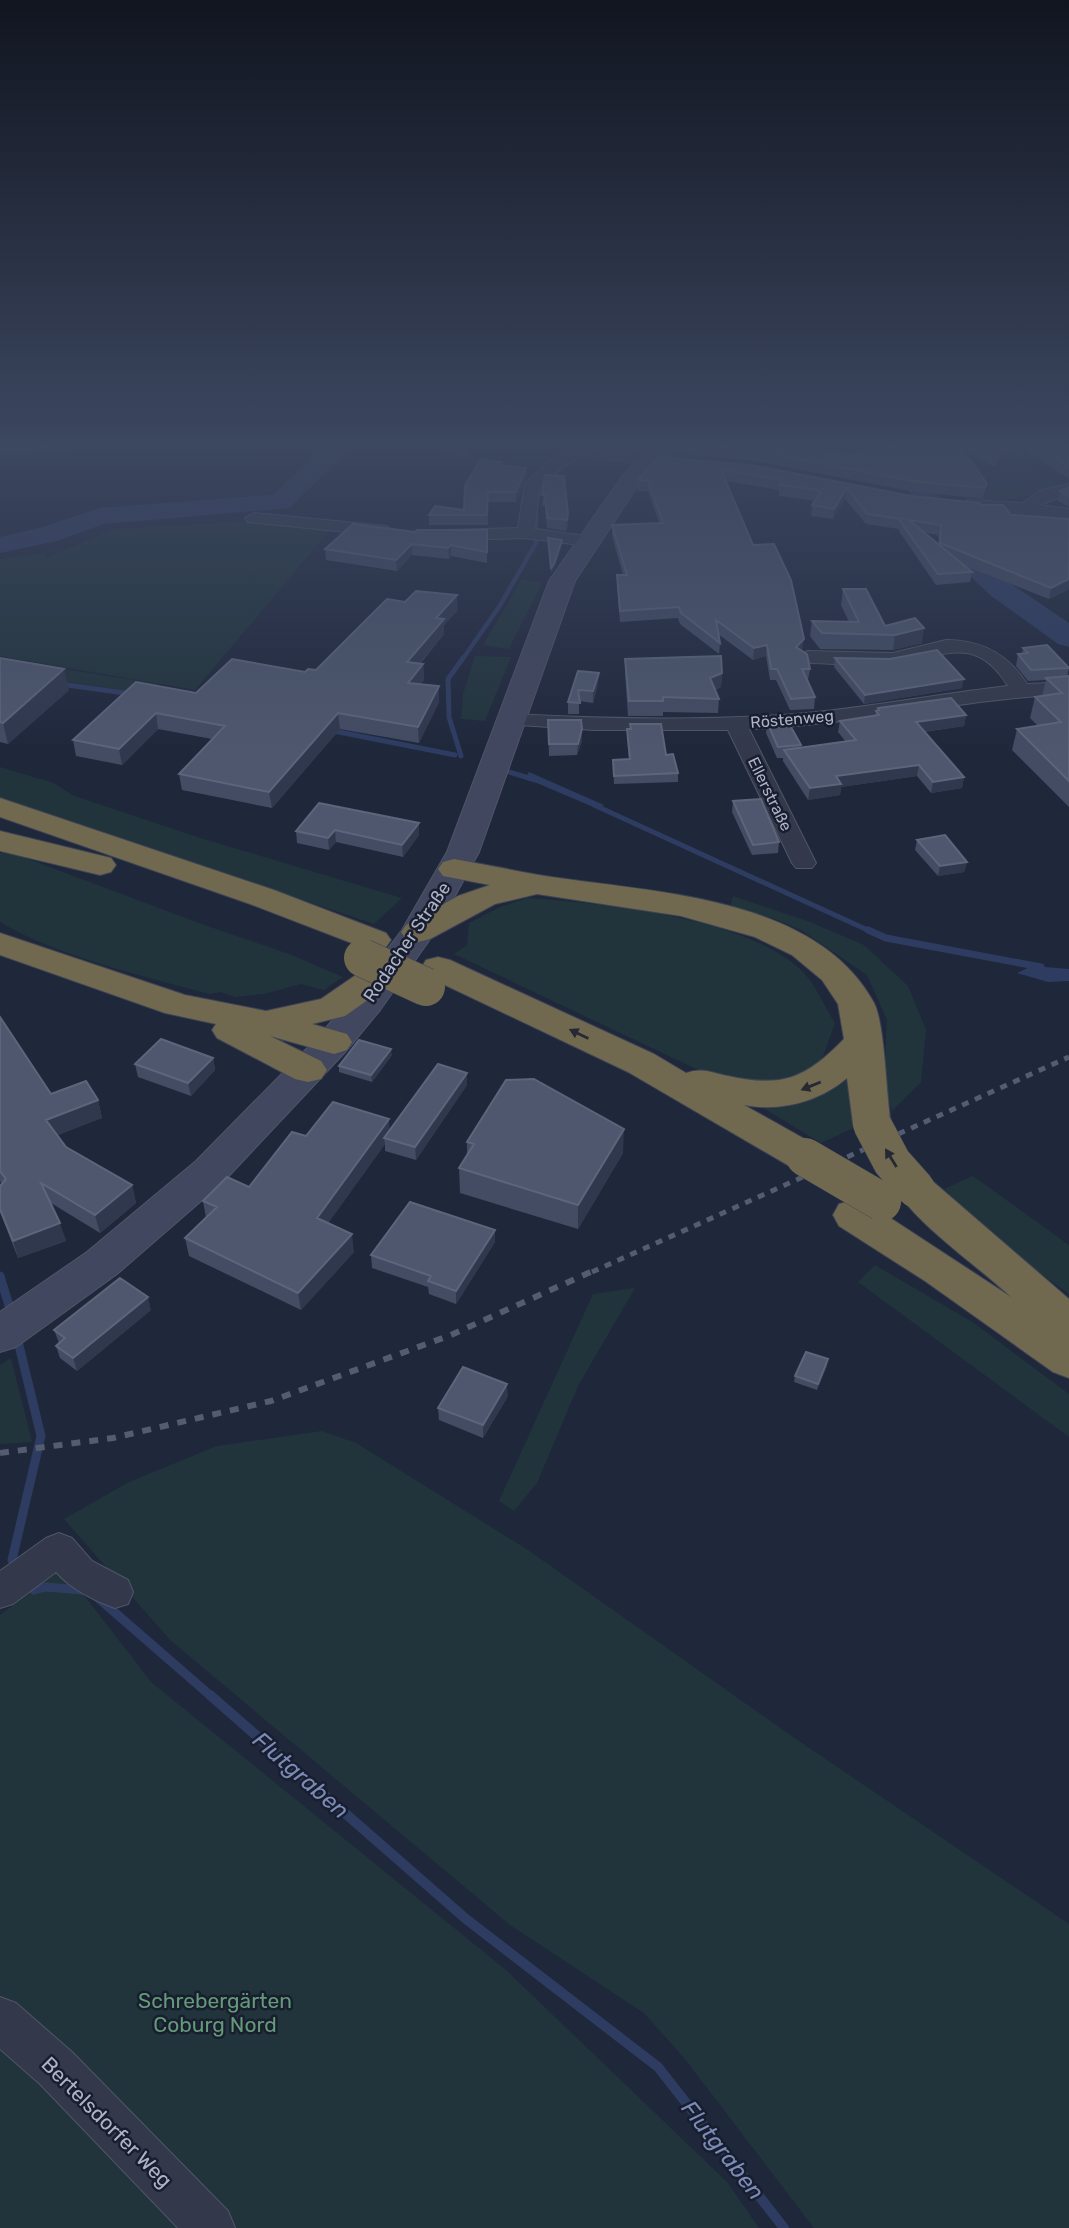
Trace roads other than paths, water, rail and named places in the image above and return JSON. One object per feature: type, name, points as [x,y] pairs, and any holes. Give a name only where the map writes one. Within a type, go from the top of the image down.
[{"type":"highway","points":[[0,807],[262,897],[432,978],[641,1063],[718,1087],[758,1095],[780,1095],[822,1082],[839,1069],[862,1042]]},
{"type":"highway","points":[[0,826],[287,926],[377,954]]},
{"type":"highway","points":[[0,841],[153,879]]},
{"type":"highway","points":[[454,869],[718,914],[789,938],[810,950],[838,975],[856,1001],[862,1018],[862,1042],[872,1124],[892,1162],[884,1202]]},
{"type":"highway","points":[[418,932],[459,908],[489,895],[513,888],[543,886]]},
{"type":"highway","points":[[8,944],[321,1056]]},
{"type":"highway","points":[[178,1005],[265,1022],[332,1008],[377,954]]},
{"type":"highway","points":[[432,978],[644,1093],[793,1163],[884,1202],[1069,1326]]},
{"type":"highway","points":[[265,1022],[321,1056]]},
{"type":"highway","points":[[641,1063],[793,1163]]},
{"type":"highway","points":[[884,1202],[940,1270],[1069,1360]]},
{"type":"street","name":"Rodacher Straße","points":[[13,1326],[102,1263],[211,1171],[321,1056],[377,954],[418,932],[454,869],[513,720],[562,581],[585,545]]},
{"type":"street","points":[[807,657],[894,659],[946,646],[967,647],[999,660],[1020,689]]},
{"type":"street","name":"Röstenweg","points":[[513,720],[596,725],[736,724],[837,716],[1020,689],[1069,688]]},
{"type":"street","name":"Ellerstraße","points":[[736,724],[804,863]]},
{"type":"street","points":[[16,1581],[59,1549],[79,1572],[115,1592]]},
{"type":"street","name":"Bertelsdorfer Weg","points":[[0,2020],[56,2068],[211,2228]]},
{"type":"water","points":[[529,772],[604,805],[598,809],[525,778]]},
{"type":"water","points":[[1032,966],[1069,969],[1069,981],[1048,982],[1017,973]]},
{"type":"waterway","points":[[462,660],[499,607],[535,545]]},
{"type":"waterway","points":[[956,545],[1000,589],[1069,638]]},
{"type":"waterway","points":[[461,756],[449,717],[448,679],[463,658]]},
{"type":"waterway","points":[[60,684],[132,694]]},
{"type":"waterway","points":[[329,730],[455,755]]},
{"type":"waterway","points":[[500,769],[535,780]]},
{"type":"waterway","points":[[594,805],[872,932]]},
{"type":"waterway","points":[[868,930],[886,938],[1041,967]]},
{"type":"waterway","name":"Flutgraben","points":[[0,1276],[11,1312]]},
{"type":"waterway","name":"Flutgraben","points":[[17,1337],[41,1436],[12,1560],[18,1569]]},
{"type":"waterway","name":"Flutgraben","points":[[29,1584],[34,1590],[45,1587],[83,1590]]},
{"type":"waterway","name":"Flutgraben","points":[[97,1597],[212,1697]]},
{"type":"waterway","name":"Flutgraben","points":[[210,1695],[466,1919],[658,2067],[784,2228]]},
{"type":"railway","points":[[592,1272],[1069,1057]]},
{"type":"railway","points":[[0,1453],[113,1438],[271,1401],[451,1335],[595,1270]]},
{"type":"park label","name":"Schrebergärten Coburg Nord","points":[[215,2012]]}]
